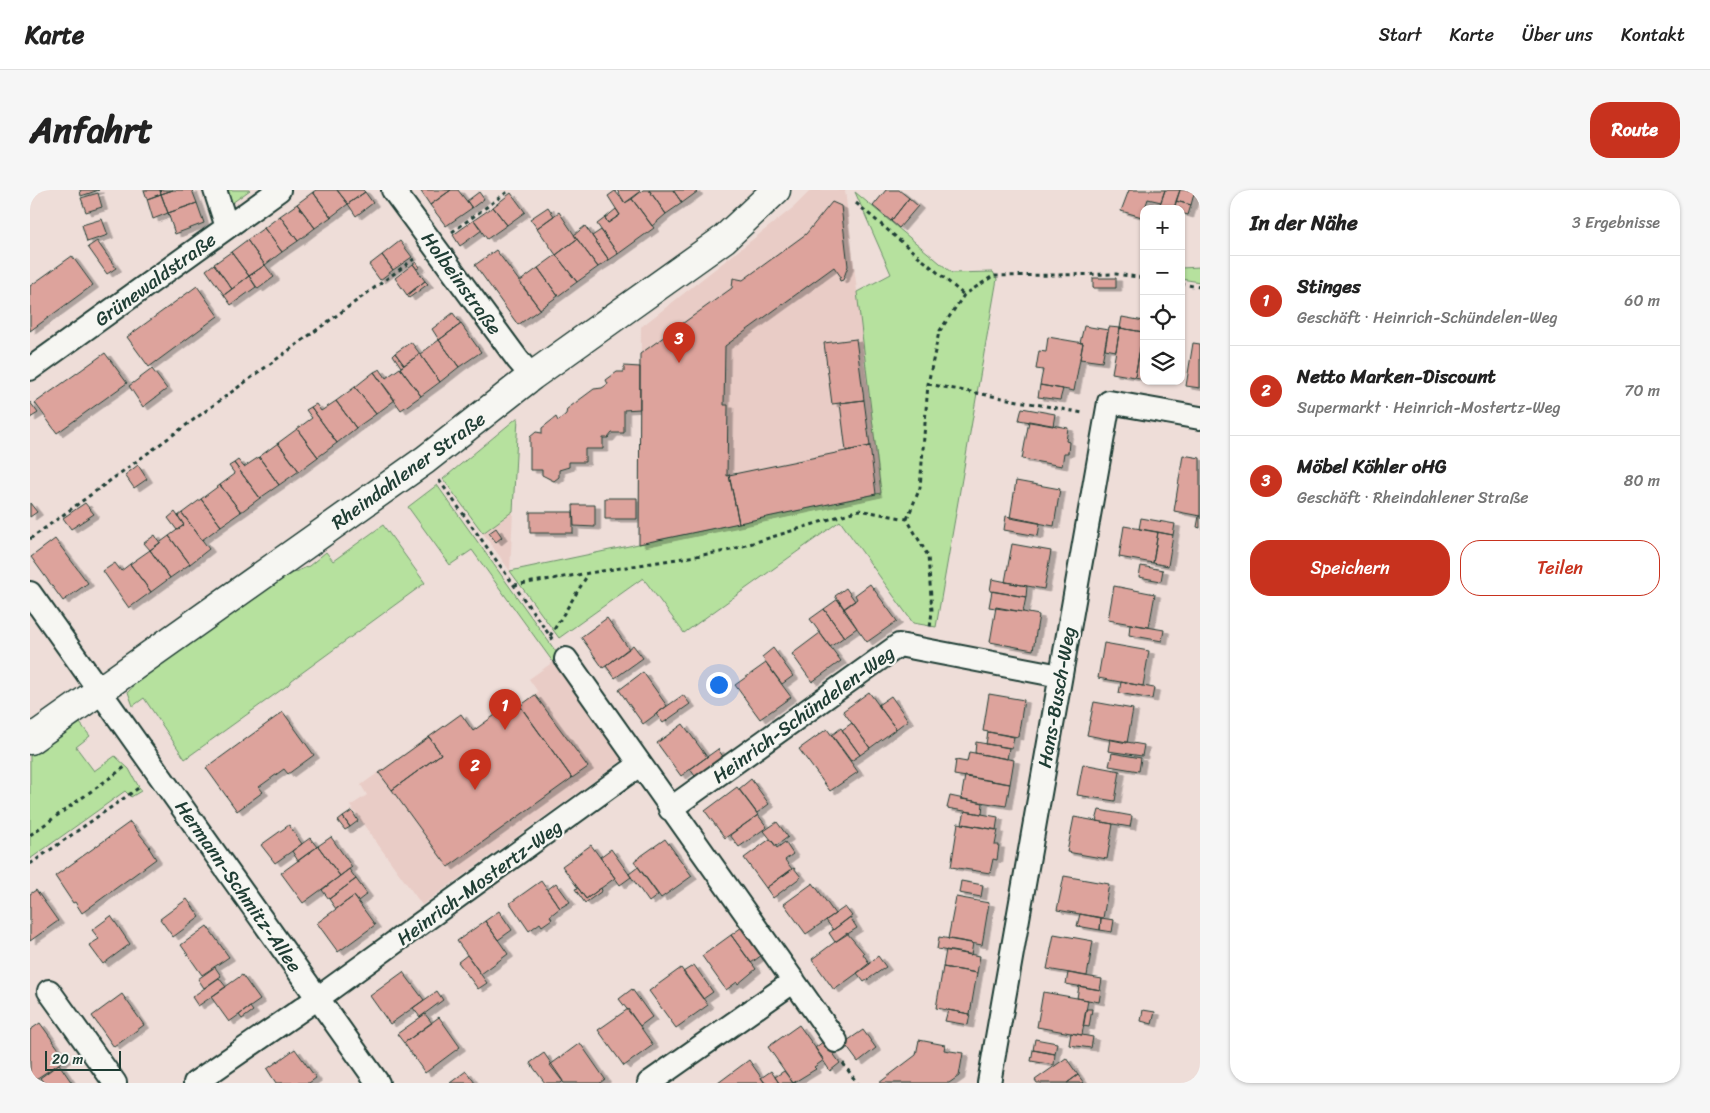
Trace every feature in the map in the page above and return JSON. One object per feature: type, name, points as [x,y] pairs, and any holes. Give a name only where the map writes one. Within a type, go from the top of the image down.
[{"type":"main road","name":"Rheindahlener Straße","points":[[30,740],[425,460],[532,376],[724,239],[776,190]]},
{"type":"street","points":[[215,190],[227,227]]},
{"type":"street","name":"Grünewaldstraße","points":[[30,369],[279,190]]},
{"type":"street","name":"Holbeinstraße","points":[[393,190],[518,360],[532,376]]},
{"type":"street","points":[[1106,417],[1109,402],[1200,418]]},
{"type":"street","name":"Hans-Busch-Weg","points":[[989,1083],[1106,417]]},
{"type":"street","name":"Hermann-Schmitz-Allee","points":[[30,593],[378,1083]]},
{"type":"street","name":"Heinrich-Schündelen-Weg","points":[[670,809],[899,645],[1060,676]]},
{"type":"street","points":[[566,659],[670,809],[836,1041]]},
{"type":"street","name":"Heinrich-Mostertz-Weg","points":[[195,1083],[318,998],[639,765]]},
{"type":"street","points":[[649,1083],[794,981]]},
{"type":"street","points":[[49,991],[115,1083]]},
{"type":"path","points":[[30,539],[510,190]]},
{"type":"path","points":[[856,203],[964,295]]},
{"type":"path","points":[[907,519],[920,488],[928,384],[938,332],[964,295],[993,276],[1116,274],[1140,277]]},
{"type":"path","points":[[1185,285],[1200,287]]},
{"type":"path","points":[[928,384],[1106,417]]},
{"type":"path","points":[[425,460],[566,659]]},
{"type":"path","points":[[514,585],[587,575],[727,551],[859,510],[907,519],[928,556],[932,611],[926,650]]},
{"type":"path","points":[[550,636],[587,575]]},
{"type":"path","points":[[30,835],[145,753]]},
{"type":"path","points":[[30,863],[159,773]]},
{"type":"shaded area","points":[[811,190],[845,190],[881,493],[639,544],[641,327],[794,207]]},
{"type":"shaded area","points":[[513,511],[510,571],[483,533]]},
{"type":"shaded area","points":[[553,662],[623,760],[422,905],[350,806],[367,795],[361,785],[461,713],[473,730],[516,699],[521,705],[538,692],[529,679]]},
{"type":"green space","points":[[228,190],[250,190],[232,203]]},
{"type":"green space","points":[[855,192],[952,273],[993,272],[997,279],[936,627],[913,623],[840,521],[684,633],[643,578],[559,638],[510,571],[881,493],[857,292],[891,274]]},
{"type":"green space","points":[[1200,267],[1200,282],[1185,280],[1185,268]]},
{"type":"green space","points":[[518,417],[513,511],[483,533],[443,479]]},
{"type":"green space","points":[[437,485],[559,656],[553,662],[472,550],[450,565],[408,507]]},
{"type":"green space","points":[[383,525],[425,583],[292,680],[288,685],[185,759],[144,698],[133,706],[128,692],[137,682],[269,583],[309,566],[326,552],[333,561]]},
{"type":"green space","points":[[80,723],[90,736],[76,747],[94,771],[115,756],[129,769],[141,791],[131,797],[125,791],[30,859],[30,756]]},
{"type":"building","points":[[80,190],[99,190],[81,196]]},
{"type":"building","points":[[144,190],[160,190],[161,194],[147,199]]},
{"type":"building","points":[[160,190],[173,190],[161,194]]},
{"type":"building","points":[[173,190],[192,190],[197,203],[168,213],[161,194]]},
{"type":"building","points":[[316,190],[337,190],[348,204],[331,217],[313,192]]},
{"type":"building","points":[[337,190],[363,190],[365,192],[348,204]]},
{"type":"building","points":[[420,190],[451,190],[430,205]]},
{"type":"building","points":[[451,190],[458,190],[472,208],[446,226],[430,205]]},
{"type":"building","points":[[617,190],[639,190],[640,192],[625,203]]},
{"type":"building","points":[[643,190],[649,190],[666,214],[652,226],[632,199]]},
{"type":"building","points":[[649,190],[673,190],[682,203],[666,214]]},
{"type":"building","points":[[673,190],[696,190],[697,192],[682,203]]},
{"type":"building","points":[[886,190],[899,190],[909,198],[891,221],[873,206]]},
{"type":"building","points":[[1129,190],[1165,190],[1161,202],[1148,199],[1146,205],[1140,205],[1140,216],[1121,211]]},
{"type":"building","points":[[1165,190],[1180,190],[1175,205],[1160,205]]},
{"type":"building","points":[[1180,190],[1195,190],[1191,205],[1176,201]]},
{"type":"building","points":[[615,191],[625,203],[632,199],[654,228],[618,254],[597,224],[605,218],[608,223],[620,215],[608,196]]},
{"type":"building","points":[[313,192],[331,217],[315,228],[297,204]]},
{"type":"building","points":[[365,192],[373,203],[356,216],[348,204]]},
{"type":"building","points":[[479,192],[484,199],[472,208],[467,201]]},
{"type":"building","points":[[98,193],[102,207],[86,212],[81,198]]},
{"type":"building","points":[[511,193],[525,212],[507,225],[493,207]]},
{"type":"building","points":[[161,194],[168,213],[153,219],[147,199]]},
{"type":"building","points":[[909,198],[918,206],[899,228],[891,221]]},
{"type":"building","points":[[1176,201],[1191,205],[1188,215],[1185,214],[1185,205],[1175,205]]},
{"type":"building","points":[[832,202],[841,206],[848,266],[843,280],[840,281],[839,278],[841,277],[834,267],[725,346],[724,405],[728,405],[727,476],[729,475],[739,523],[639,544],[640,354],[732,288],[733,278],[743,280],[806,234]]},
{"type":"building","points":[[197,203],[204,223],[175,234],[168,213]]},
{"type":"building","points":[[297,204],[315,228],[298,241],[280,216]]},
{"type":"building","points":[[493,207],[507,225],[487,239],[474,220]]},
{"type":"building","points":[[548,207],[554,216],[537,228],[530,219]]},
{"type":"building","points":[[616,209],[620,215],[608,223],[605,218]]},
{"type":"building","points":[[559,212],[577,239],[556,255],[537,228]]},
{"type":"building","points":[[280,216],[298,241],[282,252],[264,228]]},
{"type":"building","points":[[102,219],[108,235],[87,242],[82,225]]},
{"type":"building","points":[[474,220],[482,230],[460,246],[453,235]]},
{"type":"building","points":[[585,226],[609,260],[598,267],[574,235]]},
{"type":"building","points":[[264,228],[282,252],[265,265],[247,240]]},
{"type":"building","points":[[601,230],[618,254],[609,260],[592,236]]},
{"type":"building","points":[[577,239],[598,267],[577,282],[556,255]]},
{"type":"building","points":[[247,240],[265,265],[249,276],[231,252]]},
{"type":"building","points":[[97,241],[116,268],[107,274],[88,247]]},
{"type":"building","points":[[400,241],[412,257],[393,270],[382,255]]},
{"type":"building","points":[[496,250],[540,309],[518,325],[475,265]]},
{"type":"building","points":[[231,252],[249,276],[232,289],[214,264]]},
{"type":"building","points":[[382,255],[393,270],[380,280],[369,265]]},
{"type":"building","points":[[556,255],[577,282],[558,296],[538,268]]},
{"type":"building","points":[[72,256],[93,285],[30,331],[30,286]]},
{"type":"building","points":[[416,262],[420,267],[417,269],[413,264]]},
{"type":"building","points":[[214,264],[232,289],[224,295],[206,270]]},
{"type":"building","points":[[413,264],[425,281],[407,295],[395,278]]},
{"type":"building","points":[[265,265],[274,277],[258,289],[249,276]]},
{"type":"building","points":[[538,268],[558,296],[540,309],[519,282]]},
{"type":"building","points":[[249,276],[256,287],[231,305],[224,295]]},
{"type":"building","points":[[1093,278],[1116,278],[1116,288],[1093,288]]},
{"type":"building","points":[[425,281],[428,284],[409,298],[407,295]]},
{"type":"building","points":[[197,286],[218,316],[149,367],[127,337]]},
{"type":"building","points":[[453,313],[461,324],[439,340],[432,329]]},
{"type":"building","points":[[1122,317],[1140,320],[1140,331],[1120,328]]},
{"type":"building","points":[[461,324],[481,352],[459,367],[439,340]]},
{"type":"building","points":[[1084,326],[1108,330],[1102,362],[1080,359],[1083,343],[1080,343]]},
{"type":"building","points":[[1109,327],[1120,328],[1116,351],[1105,349]]},
{"type":"building","points":[[1120,328],[1140,331],[1140,349],[1135,377],[1112,373]]},
{"type":"building","points":[[1048,337],[1083,343],[1074,391],[1040,385],[1043,370],[1036,369],[1039,351],[1046,352]]},
{"type":"building","points":[[856,339],[864,400],[832,404],[824,343]]},
{"type":"building","points":[[439,340],[459,367],[440,382],[420,354]]},
{"type":"building","points":[[411,342],[420,354],[404,365],[395,353]]},
{"type":"building","points":[[1193,343],[1200,344],[1200,388],[1186,386]]},
{"type":"building","points":[[1140,349],[1140,378],[1135,377]]},
{"type":"building","points":[[105,353],[127,383],[57,433],[35,403]]},
{"type":"building","points":[[395,353],[404,365],[401,367],[393,355]]},
{"type":"building","points":[[420,354],[440,382],[421,396],[400,368]]},
{"type":"building","points":[[624,366],[640,367],[640,409],[624,410],[624,433],[612,433],[608,438],[603,438],[603,449],[585,449],[585,462],[569,462],[569,467],[559,470],[559,477],[554,481],[542,475],[542,470],[530,470],[530,437],[536,432],[542,433],[542,428],[556,417],[558,421],[566,414],[567,409],[594,389],[602,388],[608,384],[606,380],[617,372],[624,372]]},
{"type":"building","points":[[400,368],[421,396],[401,410],[374,372],[380,369],[386,378]]},
{"type":"building","points":[[152,369],[167,389],[143,407],[129,386]]},
{"type":"building","points":[[374,372],[395,400],[376,414],[355,387]]},
{"type":"building","points":[[1040,385],[1063,389],[1060,400],[1038,397]]},
{"type":"building","points":[[355,387],[376,414],[356,428],[336,401]]},
{"type":"building","points":[[864,400],[870,446],[846,451],[840,403]]},
{"type":"building","points":[[336,401],[356,428],[337,443],[311,407],[316,404],[321,411]]},
{"type":"building","points":[[30,402],[38,413],[30,418]]},
{"type":"building","points":[[311,407],[337,443],[318,457],[297,429],[312,418],[306,410]]},
{"type":"building","points":[[1022,408],[1055,414],[1053,426],[1019,420]]},
{"type":"building","points":[[1029,421],[1068,428],[1066,441],[1069,442],[1068,453],[1064,453],[1062,466],[1022,459]]},
{"type":"building","points":[[297,429],[318,457],[299,471],[278,443]]},
{"type":"building","points":[[278,443],[299,471],[279,485],[259,457]]},
{"type":"building","points":[[870,446],[876,494],[739,523],[729,475]]},
{"type":"building","points":[[1183,455],[1200,458],[1200,516],[1174,511]]},
{"type":"building","points":[[259,457],[279,485],[260,498],[234,463],[238,460],[244,467]]},
{"type":"building","points":[[234,463],[260,498],[241,512],[220,485],[235,474],[229,466]]},
{"type":"building","points":[[138,465],[147,479],[134,488],[125,475]]},
{"type":"building","points":[[1016,481],[1060,489],[1054,526],[1010,518]]},
{"type":"building","points":[[220,485],[241,512],[221,526],[201,499]]},
{"type":"building","points":[[605,498],[637,498],[637,519],[605,519]]},
{"type":"building","points":[[201,499],[221,526],[202,540],[182,513]]},
{"type":"building","points":[[30,503],[37,512],[30,517]]},
{"type":"building","points":[[85,503],[94,514],[71,529],[63,518]]},
{"type":"building","points":[[573,505],[595,505],[595,527],[574,526]]},
{"type":"building","points":[[175,512],[184,525],[177,530],[168,518]]},
{"type":"building","points":[[530,512],[573,512],[573,533],[530,533]]},
{"type":"building","points":[[182,513],[209,549],[190,564],[169,536],[184,525],[178,516]]},
{"type":"building","points":[[1006,516],[1040,523],[1038,536],[1004,530]]},
{"type":"building","points":[[1200,516],[1200,528],[1197,527]]},
{"type":"building","points":[[1141,518],[1175,524],[1173,535],[1139,529]]},
{"type":"building","points":[[1124,526],[1158,532],[1153,563],[1119,557]]},
{"type":"building","points":[[496,528],[502,537],[496,542],[489,533]]},
{"type":"building","points":[[1158,532],[1173,535],[1168,566],[1153,563]]},
{"type":"building","points":[[155,535],[160,543],[150,550],[144,543]]},
{"type":"building","points":[[169,536],[190,564],[170,578],[150,550]]},
{"type":"building","points":[[55,539],[88,583],[63,601],[31,557]]},
{"type":"building","points":[[1012,544],[1051,551],[1044,589],[1005,582]]},
{"type":"building","points":[[150,550],[170,578],[151,592],[130,564]]},
{"type":"building","points":[[115,563],[121,571],[130,564],[151,592],[129,608],[103,571]]},
{"type":"building","points":[[1141,566],[1163,570],[1161,581],[1139,577]]},
{"type":"building","points":[[992,579],[1027,586],[1026,597],[990,591]]},
{"type":"building","points":[[870,584],[897,621],[867,642],[843,609],[857,599],[855,595]]},
{"type":"building","points":[[1114,586],[1155,594],[1149,627],[1108,620]]},
{"type":"building","points":[[846,588],[855,601],[844,609],[835,596]]},
{"type":"building","points":[[992,591],[1026,597],[1023,612],[989,607]]},
{"type":"building","points":[[838,599],[857,628],[844,637],[824,609]]},
{"type":"building","points":[[996,607],[1039,615],[1033,650],[990,642]]},
{"type":"building","points":[[824,609],[844,637],[830,647],[810,619]]},
{"type":"building","points":[[607,618],[629,649],[603,668],[581,637]]},
{"type":"building","points":[[1130,624],[1164,630],[1162,641],[1129,635]]},
{"type":"building","points":[[820,633],[841,661],[812,682],[792,654]]},
{"type":"building","points":[[1104,643],[1149,651],[1143,686],[1098,678]]},
{"type":"building","points":[[633,645],[643,658],[615,678],[606,666]]},
{"type":"building","points":[[773,648],[793,676],[782,684],[762,657]]},
{"type":"building","points":[[766,663],[791,697],[760,719],[735,685]]},
{"type":"building","points":[[643,672],[667,706],[643,724],[619,690]]},
{"type":"building","points":[[1121,682],[1154,688],[1152,699],[1119,693]]},
{"type":"building","points":[[869,692],[896,729],[870,748],[843,711]]},
{"type":"building","points":[[989,694],[1024,700],[1018,737],[983,731]]},
{"type":"building","points":[[535,695],[588,767],[572,778],[520,706]]},
{"type":"building","points":[[683,695],[690,704],[663,723],[656,714]]},
{"type":"building","points":[[891,696],[908,720],[896,729],[878,705]]},
{"type":"building","points":[[516,700],[572,778],[448,867],[392,790],[441,754],[429,737],[461,714],[473,731]]},
{"type":"building","points":[[1094,702],[1133,709],[1127,743],[1087,735]]},
{"type":"building","points":[[283,712],[314,755],[288,774],[284,769],[259,787],[263,792],[237,811],[206,768]]},
{"type":"building","points":[[852,723],[870,748],[860,755],[842,730]]},
{"type":"building","points":[[683,724],[707,757],[681,776],[657,743]]},
{"type":"building","points":[[841,728],[860,755],[851,761],[832,735]]},
{"type":"building","points":[[827,729],[858,772],[830,791],[799,749]]},
{"type":"building","points":[[988,732],[1014,737],[1012,748],[986,744]]},
{"type":"building","points":[[429,737],[441,754],[392,790],[379,773]]},
{"type":"building","points":[[1110,739],[1144,745],[1142,756],[1108,751]]},
{"type":"building","points":[[976,742],[1009,748],[1007,759],[975,753]]},
{"type":"building","points":[[718,749],[724,758],[697,779],[690,769]]},
{"type":"building","points":[[969,752],[1014,760],[1010,784],[954,775],[956,760],[967,762]]},
{"type":"building","points":[[1112,753],[1141,758],[1139,771],[1109,766]]},
{"type":"building","points":[[1083,764],[1120,771],[1115,801],[1077,795]]},
{"type":"building","points":[[965,776],[1010,784],[1006,806],[961,799]]},
{"type":"building","points":[[751,779],[769,804],[757,813],[739,789]]},
{"type":"building","points":[[737,787],[758,815],[725,838],[705,811]]},
{"type":"building","points":[[950,796],[983,803],[982,814],[947,808]]},
{"type":"building","points":[[1099,810],[1132,816],[1130,827],[1096,821]]},
{"type":"building","points":[[352,811],[358,821],[350,827],[343,817]]},
{"type":"building","points":[[965,811],[998,817],[996,830],[962,824]]},
{"type":"building","points":[[758,815],[767,827],[739,847],[730,835]]},
{"type":"building","points":[[343,817],[350,827],[345,830],[338,821]]},
{"type":"building","points":[[1074,817],[1113,824],[1107,859],[1067,852]]},
{"type":"building","points":[[130,822],[150,847],[156,859],[82,913],[55,876]]},
{"type":"building","points":[[777,822],[788,837],[776,846],[764,831]]},
{"type":"building","points":[[958,823],[998,830],[995,845],[999,845],[997,860],[993,859],[990,873],[951,867]]},
{"type":"building","points":[[289,825],[302,844],[275,863],[261,845]]},
{"type":"building","points":[[331,837],[352,867],[340,876],[318,846]]},
{"type":"building","points":[[310,838],[317,847],[298,861],[292,851]]},
{"type":"building","points":[[665,839],[692,876],[661,898],[634,861]]},
{"type":"building","points":[[770,839],[777,848],[785,842],[793,854],[785,860],[792,869],[766,888],[744,858]]},
{"type":"building","points":[[591,845],[615,878],[586,899],[562,866]]},
{"type":"building","points":[[318,846],[340,876],[303,903],[281,873]]},
{"type":"building","points":[[611,849],[631,877],[620,885],[600,857]]},
{"type":"building","points":[[638,867],[658,895],[649,902],[629,874]]},
{"type":"building","points":[[794,868],[801,877],[773,898],[766,888]]},
{"type":"building","points":[[349,869],[356,879],[329,899],[322,890]]},
{"type":"building","points":[[1064,876],[1109,884],[1103,918],[1057,910]]},
{"type":"building","points":[[356,879],[367,894],[358,901],[354,896],[336,909],[329,899]]},
{"type":"building","points":[[541,881],[560,908],[550,916],[552,919],[542,926],[540,923],[529,931],[510,903]]},
{"type":"building","points":[[961,881],[983,885],[981,897],[959,893]]},
{"type":"building","points":[[556,883],[570,902],[560,908],[547,890]]},
{"type":"building","points":[[813,883],[835,914],[806,934],[784,904]]},
{"type":"building","points":[[578,888],[586,899],[601,888],[602,891],[585,903],[575,889]]},
{"type":"building","points":[[36,890],[58,921],[30,941],[30,894]]},
{"type":"building","points":[[354,896],[375,925],[338,952],[317,923]]},
{"type":"building","points":[[956,897],[989,903],[982,945],[948,939]]},
{"type":"building","points":[[187,899],[200,917],[173,937],[160,919]]},
{"type":"building","points":[[845,907],[852,916],[833,930],[826,920]]},
{"type":"building","points":[[499,911],[512,930],[498,940],[485,921]]},
{"type":"building","points":[[1080,914],[1101,918],[1100,930],[1077,926]]},
{"type":"building","points":[[111,916],[130,944],[103,964],[89,945],[99,939],[92,930]]},
{"type":"building","points":[[850,917],[857,928],[835,942],[829,933]]},
{"type":"building","points":[[1101,918],[1114,920],[1112,932],[1100,930]]},
{"type":"building","points":[[485,921],[508,954],[481,974],[457,941]]},
{"type":"building","points":[[207,926],[229,957],[202,975],[181,945]]},
{"type":"building","points":[[742,927],[762,955],[751,963],[731,935]]},
{"type":"building","points":[[847,933],[864,953],[870,964],[834,990],[812,959]]},
{"type":"building","points":[[1054,934],[1093,941],[1087,976],[1047,969]]},
{"type":"building","points":[[731,935],[756,969],[738,984],[737,982],[726,990],[702,956]]},
{"type":"building","points":[[939,937],[973,943],[971,955],[937,949]]},
{"type":"building","points":[[946,950],[980,956],[977,973],[943,967]]},
{"type":"building","points":[[467,955],[487,983],[478,989],[458,962]]},
{"type":"building","points":[[878,956],[886,967],[864,982],[857,973]]},
{"type":"building","points":[[694,965],[713,992],[703,999],[683,972]]},
{"type":"building","points":[[215,967],[221,976],[204,988],[198,979]]},
{"type":"building","points":[[943,967],[977,973],[970,1014],[936,1008]]},
{"type":"building","points":[[681,968],[708,1005],[676,1028],[649,991]]},
{"type":"building","points":[[403,972],[424,1000],[390,1024],[370,996]]},
{"type":"building","points":[[1068,973],[1102,979],[1100,990],[1066,984]]},
{"type":"building","points":[[242,975],[260,1000],[229,1022],[211,997]]},
{"type":"building","points":[[219,978],[226,987],[198,1006],[192,997]]},
{"type":"building","points":[[1079,986],[1101,990],[1099,1002],[1077,998]]},
{"type":"building","points":[[632,989],[652,1017],[640,1026],[619,999]]},
{"type":"building","points":[[437,991],[443,1000],[420,1017],[413,1008]]},
{"type":"building","points":[[1043,992],[1088,1000],[1082,1035],[1037,1027]]},
{"type":"building","points":[[122,994],[144,1025],[114,1047],[92,1016]]},
{"type":"building","points":[[250,1007],[253,1011],[242,1019],[239,1015]]},
{"type":"building","points":[[628,1009],[653,1045],[624,1066],[598,1030]]},
{"type":"building","points":[[1086,1009],[1092,1009],[1089,1027],[1083,1026]]},
{"type":"building","points":[[948,1010],[970,1014],[968,1025],[945,1021]]},
{"type":"building","points":[[1143,1010],[1155,1012],[1152,1024],[1141,1021]]},
{"type":"building","points":[[425,1014],[432,1023],[404,1043],[397,1034]]},
{"type":"building","points":[[439,1017],[460,1047],[425,1073],[404,1043]]},
{"type":"building","points":[[40,1023],[66,1059],[30,1083],[30,1030]]},
{"type":"building","points":[[799,1025],[824,1060],[814,1067],[816,1069],[793,1083],[768,1047]]},
{"type":"building","points":[[863,1030],[876,1048],[858,1062],[844,1043]]},
{"type":"building","points":[[1071,1033],[1093,1037],[1091,1048],[1069,1045]]},
{"type":"building","points":[[1035,1039],[1057,1043],[1055,1054],[1033,1050]]},
{"type":"building","points":[[919,1040],[945,1045],[944,1050],[963,1053],[959,1076],[949,1083],[879,1083],[916,1055]]},
{"type":"building","points":[[824,1041],[840,1063],[830,1071],[815,1048]]},
{"type":"building","points":[[580,1043],[605,1079],[600,1083],[564,1083],[550,1065]]},
{"type":"building","points":[[295,1049],[316,1078],[309,1083],[276,1083],[267,1069]]},
{"type":"building","points":[[1033,1050],[1055,1054],[1054,1065],[1031,1061]]},
{"type":"building","points":[[544,1053],[563,1081],[561,1083],[545,1083],[530,1063]]},
{"type":"building","points":[[1066,1058],[1078,1075],[1067,1083],[1037,1083],[1035,1080]]},
{"type":"building","points":[[749,1060],[765,1083],[718,1083]]},
{"type":"building","points":[[59,1064],[72,1083],[44,1083],[40,1078]]},
{"type":"building","points":[[466,1071],[475,1083],[450,1083]]},
{"type":"building","points":[[771,1071],[779,1083],[765,1083],[761,1078]]},
{"type":"building","points":[[784,1071],[793,1083],[779,1083],[775,1077]]},
{"type":"building","points":[[1078,1075],[1084,1083],[1067,1083]]},
{"type":"place","name":"Möbel Köhler oHG","points":[[679,363]]},
{"type":"place","name":"Stinges","points":[[505,730]]},
{"type":"place","name":"Netto Marken-Discount","points":[[475,790]]}]
